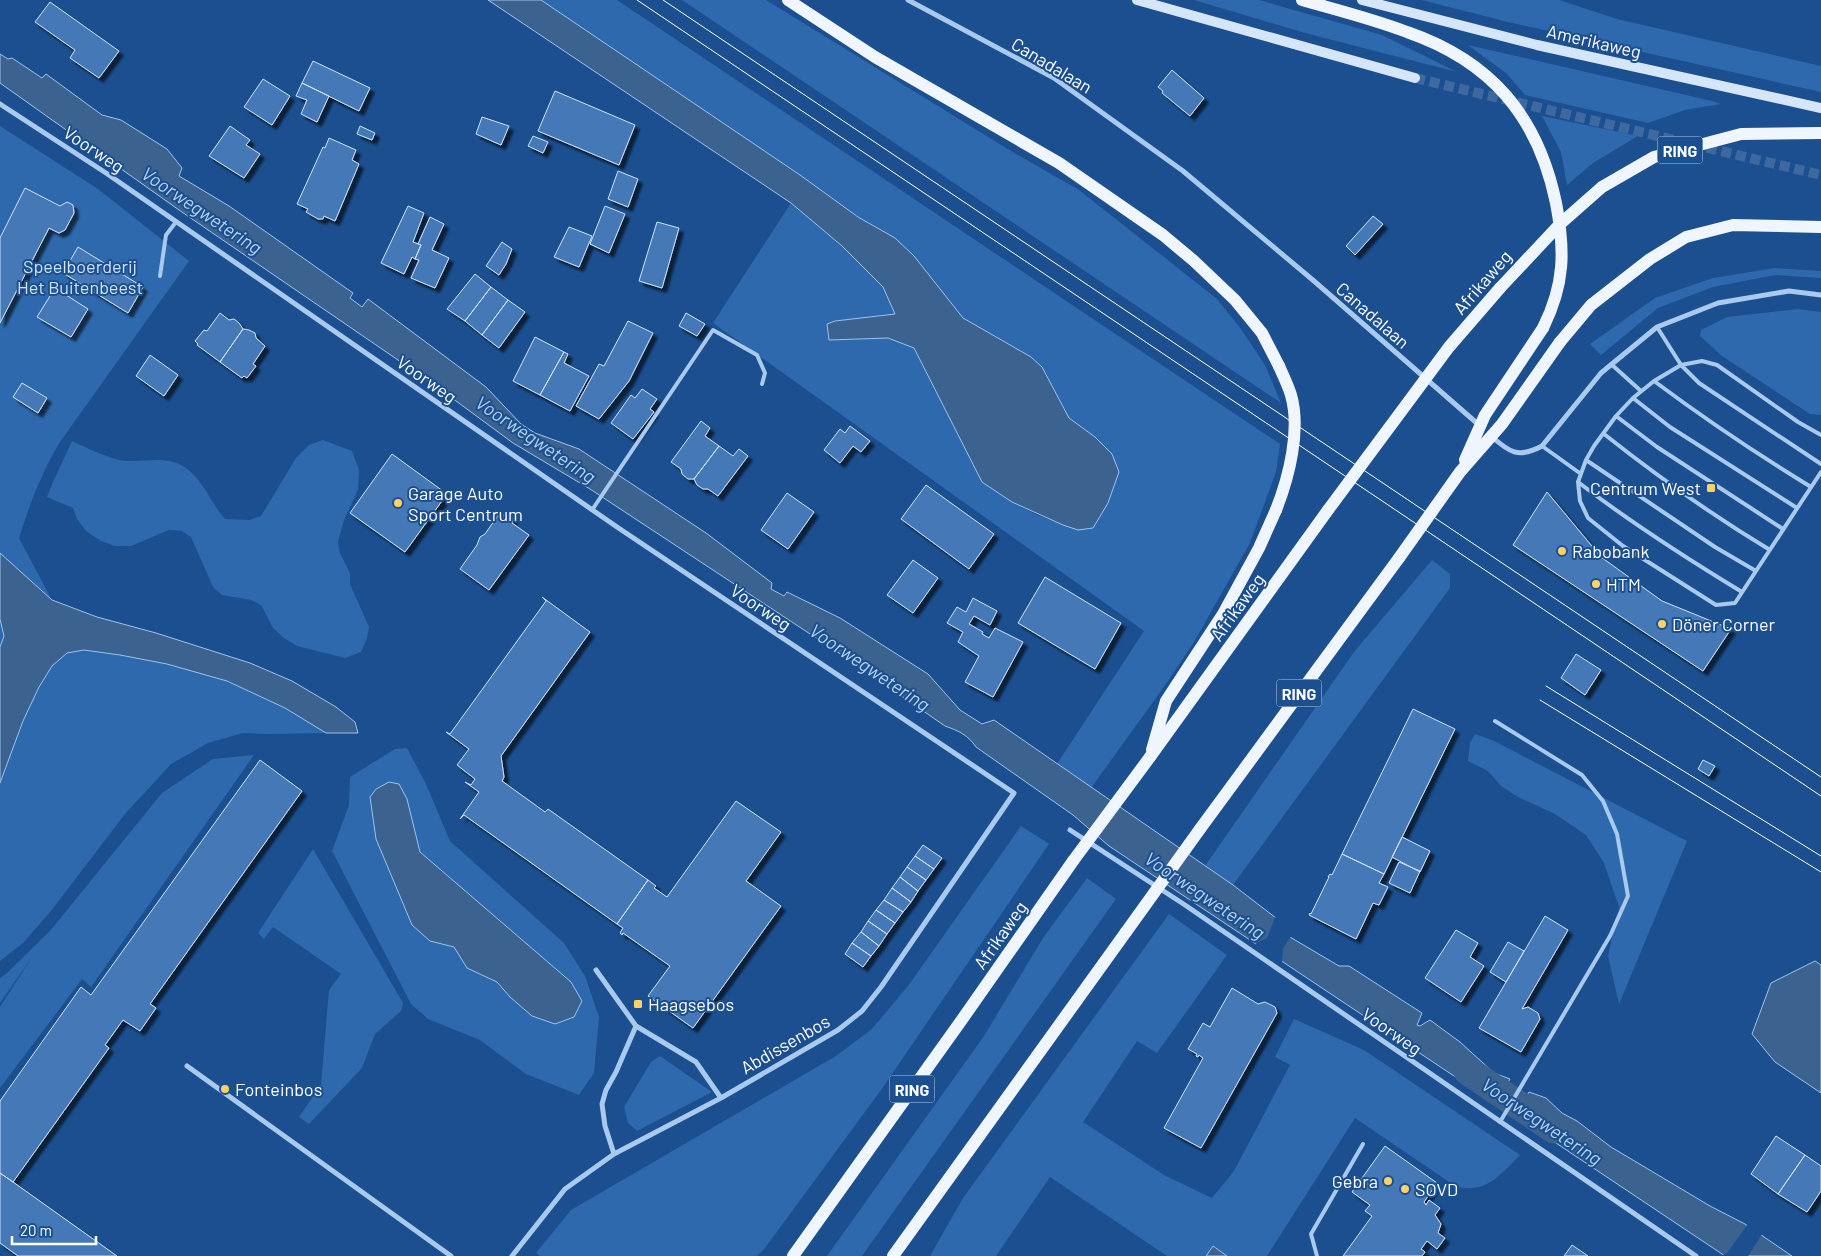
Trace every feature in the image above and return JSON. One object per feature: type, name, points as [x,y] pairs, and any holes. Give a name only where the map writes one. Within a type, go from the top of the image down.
[{"type":"main road","points":[[788,0],[875,58],[1059,163],[1163,235],[1235,300],[1262,333],[1279,366],[1291,395],[1294,423],[1291,462],[1284,491],[1259,548],[1223,614],[1166,701],[1150,757]]},
{"type":"main road","points":[[1137,0],[1415,78]]},
{"type":"main road","points":[[1302,0],[1408,32],[1442,47],[1475,66],[1512,101],[1539,146],[1552,183],[1560,224],[1562,264],[1554,306],[1543,328],[1485,415],[1460,472]]},
{"type":"main road","name":"Amerikaweg","points":[[1362,0],[1537,45],[1821,108]]},
{"type":"main road","name":"Afrikaweg","points":[[793,1256],[962,1021],[1073,861],[1328,510],[1448,347],[1500,288],[1560,224],[1602,187],[1654,158],[1741,134],[1821,133]]},
{"type":"main road","name":"RING","points":[[893,1256],[1460,472],[1502,424],[1560,342],[1591,306],[1650,259],[1686,238],[1733,225],[1821,227]]},
{"type":"street","name":"Canadalaan","points":[[908,0],[1054,78],[1184,171],[1314,281],[1507,450],[1521,453],[1533,451],[1542,446]]},
{"type":"street","name":"Voorweg","points":[[0,104],[176,222],[592,510],[1014,793]]},
{"type":"street","points":[[1542,446],[1601,373],[1656,327],[1718,303],[1789,291],[1821,295]]},
{"type":"street","name":"Abdissenbos","points":[[512,1256],[565,1189],[614,1154],[721,1098],[838,1030],[862,1011],[881,988],[1014,793]]},
{"type":"street","name":"Voorweg","points":[[1070,830],[1193,910],[1696,1256]]},
{"type":"street","points":[[596,970],[636,1026],[696,1062],[721,1098]]},
{"type":"street","points":[[614,1154],[605,1126],[602,1104],[606,1090],[636,1026]]},
{"type":"street","points":[[187,1066],[451,1256]]},
{"type":"lane","points":[[160,276],[166,235],[176,222]]},
{"type":"lane","points":[[1656,327],[1681,365],[1699,383],[1821,464]]},
{"type":"lane","points":[[592,510],[713,330],[757,355],[765,373],[762,384]]},
{"type":"lane","points":[[1821,435],[1798,422],[1717,365],[1702,362],[1681,365],[1641,391],[1616,416],[1586,460],[1578,482],[1580,501],[1588,518],[1623,546],[1716,605],[1734,603],[1821,472]]},
{"type":"lane","points":[[1611,364],[1641,391]]},
{"type":"lane","points":[[1654,381],[1703,416],[1811,487]]},
{"type":"lane","points":[[1633,398],[1670,427],[1797,508]]},
{"type":"lane","points":[[1616,416],[1665,452],[1783,529]]},
{"type":"lane","points":[[1604,434],[1645,467],[1728,524],[1770,550]]},
{"type":"lane","points":[[1542,446],[1581,474]]},
{"type":"lane","points":[[1586,460],[1715,547],[1756,571]]},
{"type":"lane","points":[[1578,482],[1608,505],[1702,568],[1742,592]]},
{"type":"lane","points":[[1495,721],[1582,774],[1603,802],[1617,834],[1628,896],[1610,936],[1500,1122]]},
{"type":"lane","points":[[1317,1256],[1311,1234],[1363,1144]]},
{"type":"green space","points":[[541,0],[617,0],[1280,444],[1276,472],[1250,543],[1194,642],[1091,788],[1057,764],[1144,631],[713,323],[791,203],[842,246],[883,287],[895,314],[834,321],[827,324],[829,340],[888,338],[914,348],[982,482],[1012,502],[1037,515],[1078,530],[1095,437],[1069,418],[1042,367],[1031,357],[963,318],[895,238],[858,217],[800,175]]},
{"type":"green space","points":[[682,0],[766,0],[1006,148],[1079,190],[1217,299],[1241,329],[1265,365],[1281,403]]},
{"type":"green space","points":[[1194,0],[1259,0],[1382,35],[1457,72],[1305,33]]},
{"type":"green space","points":[[1421,0],[1559,0],[1617,19],[1821,66],[1821,92],[1508,22]]},
{"type":"green space","points":[[1468,45],[1721,104],[1685,110],[1648,123],[1525,95],[1506,73]]},
{"type":"green space","points":[[1542,116],[1638,136],[1593,163],[1567,185],[1561,152]]},
{"type":"green space","name":"Speelboerderij Het Buitenbeest","points":[[0,126],[98,189],[189,261],[60,442],[42,477],[23,525],[19,538],[52,600],[52,666],[67,653],[84,650],[167,664],[227,681],[285,708],[326,733],[243,733],[208,743],[171,764],[125,814],[51,911],[23,943],[0,961]]},
{"type":"green space","points":[[1775,268],[1821,271],[1821,278],[1775,275],[1713,287],[1658,308],[1601,355],[1590,344],[1655,298],[1713,278]]},
{"type":"green space","points":[[1798,309],[1821,312],[1821,415],[1810,414],[1722,356],[1700,336],[1701,330],[1727,317]]},
{"type":"green space","points":[[323,440],[352,451],[359,470],[358,490],[344,520],[338,542],[340,553],[350,573],[350,584],[369,627],[361,652],[345,658],[297,646],[273,628],[261,605],[251,600],[222,595],[213,587],[191,537],[182,531],[169,530],[131,546],[115,546],[101,541],[86,531],[77,519],[73,508],[47,497],[72,441],[119,460],[158,460],[181,465],[200,482],[225,519],[250,520],[261,516],[296,458],[309,445]]},
{"type":"green space","points":[[1432,560],[1450,574],[1450,588],[1233,885],[1205,866],[1354,652]]},
{"type":"green space","points":[[1475,734],[1492,740],[1687,841],[1619,1004],[1608,956],[1619,907],[1604,863],[1586,835],[1555,814],[1518,797],[1501,786],[1488,771],[1468,761],[1470,743]]},
{"type":"green space","points":[[407,748],[426,784],[450,841],[564,943],[585,976],[599,1017],[594,1073],[579,1095],[526,1074],[480,1040],[428,1019],[411,1004],[332,851],[349,805],[350,777],[395,749]]},
{"type":"green space","points":[[254,755],[91,987],[82,979],[0,1088],[0,1007],[32,957],[0,1003],[0,978],[50,931],[162,793],[213,759]]},
{"type":"green space","points":[[1021,826],[1049,844],[881,1090],[765,1248],[757,1256],[540,1256],[536,1253],[571,1210],[836,1056],[872,1029],[908,986]]},
{"type":"green space","points":[[313,849],[403,1003],[401,1011],[375,1034],[362,1068],[309,1124],[299,1117],[321,1085],[329,990],[341,974],[273,927],[264,939],[258,933]]},
{"type":"green space","points":[[1087,878],[1116,899],[862,1256],[827,1256],[984,1036],[1043,938]]},
{"type":"green space","points":[[1169,914],[1227,955],[1157,1053],[1137,1041],[1083,1122],[1164,1175],[1212,1198],[1234,1171],[1290,1065],[1275,1057],[1294,1019],[1364,1050],[1520,1155],[1499,1176],[1484,1185],[1476,1188],[1455,1186],[1355,1118],[1267,1256],[1227,1256],[1213,1246],[1206,1256],[1167,1256],[1050,1177],[996,1256],[930,1256],[963,1198]]},
{"type":"green space","points":[[660,1056],[712,1092],[637,1131],[628,1123],[624,1107],[651,1062]]},
{"type":"water","points":[[488,0],[541,0],[800,175],[858,217],[895,238],[914,256],[963,318],[1031,357],[1042,367],[1069,418],[1095,437],[1112,454],[1119,472],[1108,503],[1093,528],[1078,530],[1063,525],[1012,502],[982,482],[914,348],[888,338],[829,340],[827,324],[835,321],[895,314],[883,287],[842,246],[791,203]]},
{"type":"water","points":[[0,54],[8,59],[12,58],[42,78],[46,74],[102,115],[121,120],[167,149],[182,168],[179,176],[229,206],[353,293],[350,298],[362,307],[368,299],[486,387],[521,424],[535,433],[579,449],[706,533],[772,583],[771,589],[784,596],[787,592],[840,618],[928,674],[960,710],[982,724],[994,720],[1233,885],[1276,918],[1273,927],[1339,966],[1349,966],[1422,1013],[1417,1025],[1420,1026],[1430,1020],[1460,1042],[1494,1073],[1510,1079],[1499,1098],[1493,1102],[1109,846],[1073,815],[976,747],[963,734],[945,726],[842,655],[590,489],[513,443],[433,384],[179,210],[0,83]]},
{"type":"water","points":[[0,553],[52,600],[97,617],[156,633],[250,663],[292,681],[336,707],[355,722],[358,733],[326,733],[285,708],[227,681],[167,664],[84,650],[67,653],[52,666],[39,687],[23,721],[0,783],[0,647],[4,636],[0,619]]},
{"type":"water","points":[[389,782],[399,784],[407,799],[420,852],[571,982],[582,1001],[574,1017],[555,1024],[532,1016],[510,997],[497,982],[467,968],[454,947],[430,941],[412,925],[376,839],[370,797],[376,789]]},
{"type":"water","points":[[1815,961],[1821,965],[1821,1093],[1775,1062],[1752,1034],[1771,983]]},
{"type":"water","points":[[1529,1092],[1546,1098],[1562,1113],[1577,1121],[1611,1147],[1710,1206],[1745,1224],[1792,1256],[1725,1256],[1517,1117],[1517,1111]]},
{"type":"water","points":[[1213,1246],[1227,1256],[1206,1256]]},
{"type":"pier","points":[[1275,917],[1279,919],[1276,926],[1292,935],[1283,948],[1282,963],[1255,944],[1267,938]]},
{"type":"pier","points":[[1748,1224],[1762,1234],[1748,1256],[1721,1256],[1727,1253]]},
{"type":"building","points":[[50,2],[119,51],[99,78],[70,58],[75,50],[35,22]]},
{"type":"building","points":[[313,61],[370,88],[359,111],[302,83]]},
{"type":"building","points":[[1172,70],[1204,98],[1190,116],[1162,93],[1163,91],[1158,87]]},
{"type":"building","points":[[263,79],[290,96],[272,125],[244,107]]},
{"type":"building","points":[[302,83],[329,96],[317,122],[301,114],[307,100],[296,96]]},
{"type":"building","points":[[555,91],[635,125],[619,165],[538,131]]},
{"type":"building","points":[[482,117],[509,126],[501,145],[476,134]]},
{"type":"building","points":[[230,126],[250,140],[246,145],[260,154],[244,178],[209,156]]},
{"type":"building","points":[[360,126],[375,133],[372,140],[357,134]]},
{"type":"building","points":[[533,136],[548,142],[543,153],[528,146]]},
{"type":"building","points":[[329,138],[356,150],[352,160],[359,164],[335,221],[324,216],[323,219],[318,219],[306,212],[308,209],[297,204]]},
{"type":"building","points":[[618,171],[638,179],[628,207],[608,199]]},
{"type":"building","points":[[25,188],[60,206],[67,202],[73,205],[74,213],[65,230],[59,233],[49,228],[0,323],[0,238]]},
{"type":"building","points":[[408,206],[424,213],[413,242],[421,245],[415,259],[412,257],[404,274],[381,263]]},
{"type":"building","points":[[605,206],[625,214],[609,253],[590,244]]},
{"type":"building","points":[[1373,216],[1383,224],[1355,255],[1346,246]]},
{"type":"building","points":[[430,217],[444,224],[432,250],[449,258],[435,288],[411,278],[419,260],[415,259],[421,245],[418,244]]},
{"type":"building","points":[[657,222],[679,228],[662,288],[639,281]]},
{"type":"building","points":[[569,227],[592,236],[579,267],[554,257]]},
{"type":"building","points":[[502,242],[512,249],[499,275],[486,266]]},
{"type":"building","points":[[78,247],[143,287],[128,313],[63,273]]},
{"type":"building","points":[[475,274],[491,287],[465,321],[447,309]]},
{"type":"building","points":[[491,287],[508,300],[482,335],[465,321]]},
{"type":"building","points":[[55,288],[88,309],[71,337],[37,317]]},
{"type":"building","points":[[508,300],[525,312],[499,348],[482,335]]},
{"type":"building","points":[[220,313],[229,320],[234,319],[243,329],[220,362],[197,345],[195,341],[204,330],[207,331]]},
{"type":"building","points":[[686,313],[705,324],[697,336],[679,326]]},
{"type":"building","points":[[628,321],[653,333],[629,381],[599,419],[576,406],[599,364],[604,366]]},
{"type":"building","points":[[243,329],[255,333],[256,338],[265,346],[253,364],[256,366],[247,378],[244,376],[242,378],[220,362]]},
{"type":"building","points":[[535,337],[564,352],[540,395],[513,381]]},
{"type":"building","points":[[564,352],[568,354],[564,363],[589,376],[570,411],[540,395]]},
{"type":"building","points":[[150,355],[178,375],[164,396],[136,376]]},
{"type":"building","points":[[22,383],[47,398],[38,413],[13,397]]},
{"type":"building","points":[[642,389],[657,399],[650,409],[654,412],[633,439],[611,423],[631,395],[635,398]]},
{"type":"building","points":[[701,421],[710,428],[705,436],[719,446],[694,479],[688,479],[682,474],[681,469],[671,462]]},
{"type":"building","points":[[850,426],[870,441],[861,452],[853,446],[840,463],[824,450],[840,429],[845,433]]},
{"type":"building","points":[[719,446],[733,456],[739,449],[748,456],[718,496],[708,489],[703,489],[697,485],[694,479]]},
{"type":"building","name":"Garage Auto Sport Centrum","points":[[392,454],[447,494],[405,552],[350,513]]},
{"type":"building","points":[[926,485],[994,534],[969,569],[901,519]]},
{"type":"building","points":[[1547,492],[1601,557],[1662,601],[1731,629],[1703,671],[1513,545]]},
{"type":"building","points":[[787,493],[814,512],[788,549],[761,530]]},
{"type":"building","points":[[499,514],[502,516],[506,514],[513,518],[512,523],[529,535],[489,590],[460,569],[477,545],[480,537],[485,534]]},
{"type":"building","points":[[913,560],[938,578],[913,613],[887,595]]},
{"type":"building","points":[[1045,577],[1121,623],[1095,669],[1018,623]]},
{"type":"building","points":[[542,597],[590,632],[501,756],[504,777],[502,781],[545,812],[548,809],[648,880],[617,924],[464,815],[460,819],[479,792],[465,782],[471,785],[475,779],[457,765],[469,749],[446,732],[450,734],[546,601]]},
{"type":"building","points":[[973,598],[997,611],[990,625],[974,616],[969,624],[989,638],[995,628],[1023,642],[993,697],[965,682],[979,656],[958,642],[963,632],[947,623],[957,607],[966,612]]},
{"type":"building","points":[[1576,654],[1601,670],[1585,695],[1561,678]]},
{"type":"building","points":[[1413,709],[1455,729],[1384,874],[1342,854]]},
{"type":"building","points":[[260,760],[302,791],[150,1004],[156,1008],[140,1031],[123,1020],[105,1045],[109,1048],[13,1182],[0,1173],[0,1101],[81,987],[91,995]]},
{"type":"building","points":[[1703,760],[1715,766],[1709,776],[1698,769]]},
{"type":"building","points":[[736,801],[781,832],[746,881],[781,906],[693,1028],[648,996],[670,966],[623,933],[622,935],[620,933],[623,928],[617,924],[648,880],[656,886],[654,888],[667,897]]},
{"type":"building","points":[[1402,837],[1430,851],[1420,872],[1392,857]]},
{"type":"building","points":[[923,845],[942,858],[934,869],[915,856]]},
{"type":"building","points":[[1342,854],[1384,874],[1379,883],[1388,887],[1379,905],[1373,903],[1356,939],[1309,915]]},
{"type":"building","points":[[915,856],[934,869],[926,880],[907,867]]},
{"type":"building","points":[[1399,862],[1420,871],[1410,893],[1389,883]]},
{"type":"building","points":[[907,867],[926,880],[918,891],[900,877]]},
{"type":"building","points":[[900,877],[918,891],[911,902],[892,888]]},
{"type":"building","points":[[892,888],[911,902],[903,912],[884,900]]},
{"type":"building","points":[[884,900],[903,912],[895,923],[876,910]]},
{"type":"building","points":[[876,910],[895,923],[887,934],[868,921]]},
{"type":"building","points":[[1545,916],[1568,930],[1522,1009],[1528,1007],[1538,1013],[1540,1019],[1521,1052],[1479,1028]]},
{"type":"building","points":[[868,921],[887,934],[879,946],[861,932]]},
{"type":"building","points":[[1456,930],[1478,943],[1470,957],[1484,966],[1461,1002],[1425,978]]},
{"type":"building","points":[[861,932],[879,946],[871,956],[852,943]]},
{"type":"building","points":[[1508,942],[1524,951],[1506,982],[1490,972]]},
{"type":"building","points":[[852,943],[871,956],[863,967],[845,954]]},
{"type":"building","points":[[1232,988],[1258,1004],[1265,1002],[1275,1007],[1277,1013],[1201,1148],[1164,1128],[1203,1058],[1199,1055],[1198,1057],[1196,1056],[1197,1054],[1188,1049],[1203,1023],[1210,1027]]},
{"type":"building","points":[[1776,1136],[1805,1155],[1778,1194],[1751,1174]]},
{"type":"building","points":[[1385,1146],[1437,1183],[1424,1202],[1426,1205],[1429,1200],[1440,1208],[1435,1215],[1441,1224],[1438,1233],[1445,1238],[1437,1249],[1427,1241],[1421,1249],[1425,1252],[1422,1256],[1343,1256],[1372,1216],[1365,1211],[1370,1205],[1352,1192]]},
{"type":"building","points":[[1805,1155],[1821,1166],[1821,1191],[1807,1212],[1778,1194]]},
{"type":"building","points":[[0,1173],[117,1256],[18,1256],[0,1243]]},
{"type":"building","points":[[1572,1245],[1588,1256],[1564,1256]]},
{"type":"waterway","name":"Voorwegwetering","points":[[1468,1071],[1554,1129]]},
{"type":"tunnel","points":[[1415,78],[1821,175]]},
{"type":"tram line","points":[[637,0],[1821,796]]},
{"type":"tram line","points":[[663,0],[1821,777]]},
{"type":"tram line","points":[[1546,686],[1821,856]]},
{"type":"tram line","points":[[1540,700],[1821,872]]},
{"type":"place","name":"Centrum West","points":[[1711,488]]},
{"type":"place","name":"Garage Auto Sport Centrum","points":[[398,503]]},
{"type":"place","name":"Rabobank","points":[[1562,551]]},
{"type":"place","name":"HTM","points":[[1596,584]]},
{"type":"place","name":"Döner Corner","points":[[1662,624]]},
{"type":"place","name":"Haagsebos","points":[[638,1004]]},
{"type":"place","name":"Fonteinbos","points":[[225,1089]]},
{"type":"place","name":"Gebra","points":[[1388,1181]]},
{"type":"place","name":"SOVD","points":[[1405,1189]]}]
